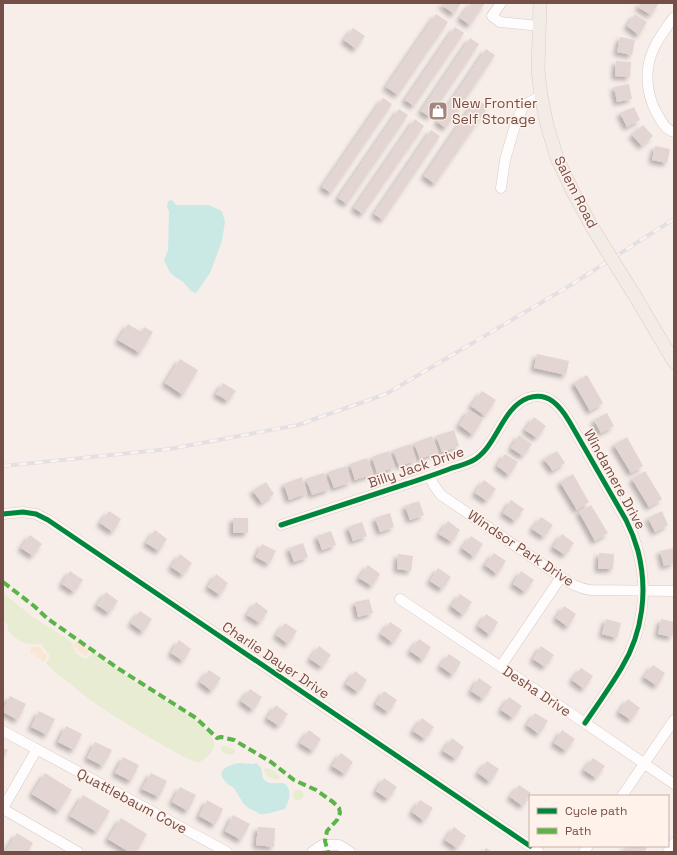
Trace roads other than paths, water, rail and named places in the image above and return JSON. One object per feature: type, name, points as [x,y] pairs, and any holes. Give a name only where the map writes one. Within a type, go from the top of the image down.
[{"type":"main road","name":"Salem Road","points":[[540,3],[538,71],[547,125],[557,158],[592,227],[674,362]]},
{"type":"street","points":[[501,3],[492,16],[500,22],[539,26]]},
{"type":"street","points":[[674,17],[654,46],[651,53],[647,79],[649,94],[653,105],[665,127],[674,132]]},
{"type":"street","points":[[502,188],[505,160],[516,122],[524,105],[541,96]]},
{"type":"street","name":"Billy Jack Drive","points":[[281,525],[471,461],[484,452],[513,409],[527,398],[534,397]]},
{"type":"street","name":"Windamere Drive","points":[[534,397],[542,397],[549,400],[556,404],[562,411],[626,520],[633,535],[641,564],[643,591],[642,612],[634,642],[623,666],[585,723]]},
{"type":"street","name":"Windsor Park Drive","points":[[430,476],[433,484],[441,495],[570,583],[584,590],[674,591]]},
{"type":"street","name":"Charlie Dayer Drive","points":[[3,514],[22,512],[36,514],[48,520],[529,845]]},
{"type":"street","points":[[501,666],[561,577]]},
{"type":"street","name":"Desha Drive","points":[[400,599],[674,784]]},
{"type":"street","points":[[623,795],[674,720]]},
{"type":"street","name":"Quattlebaum Cove","points":[[3,731],[35,753],[227,852]]},
{"type":"street","points":[[35,753],[3,809],[78,852]]},
{"type":"street","points":[[668,852],[674,843]]},
{"type":"street","points":[[312,852],[322,845],[339,845],[350,852]]},
{"type":"water","points":[[172,200],[176,205],[209,205],[222,211],[225,222],[222,241],[210,273],[196,293],[191,291],[183,282],[169,271],[164,260],[168,250],[169,212],[167,206],[168,201]]},
{"type":"water","points":[[239,763],[257,763],[261,768],[265,781],[270,783],[282,783],[286,785],[290,794],[285,809],[260,814],[243,803],[234,788],[227,783],[221,775],[226,767]]},
{"type":"railway","points":[[3,466],[170,449],[298,425],[386,394],[566,288],[674,219]]},
{"type":"place","name":"New Frontier Self Storage","points":[[438,111]]}]
